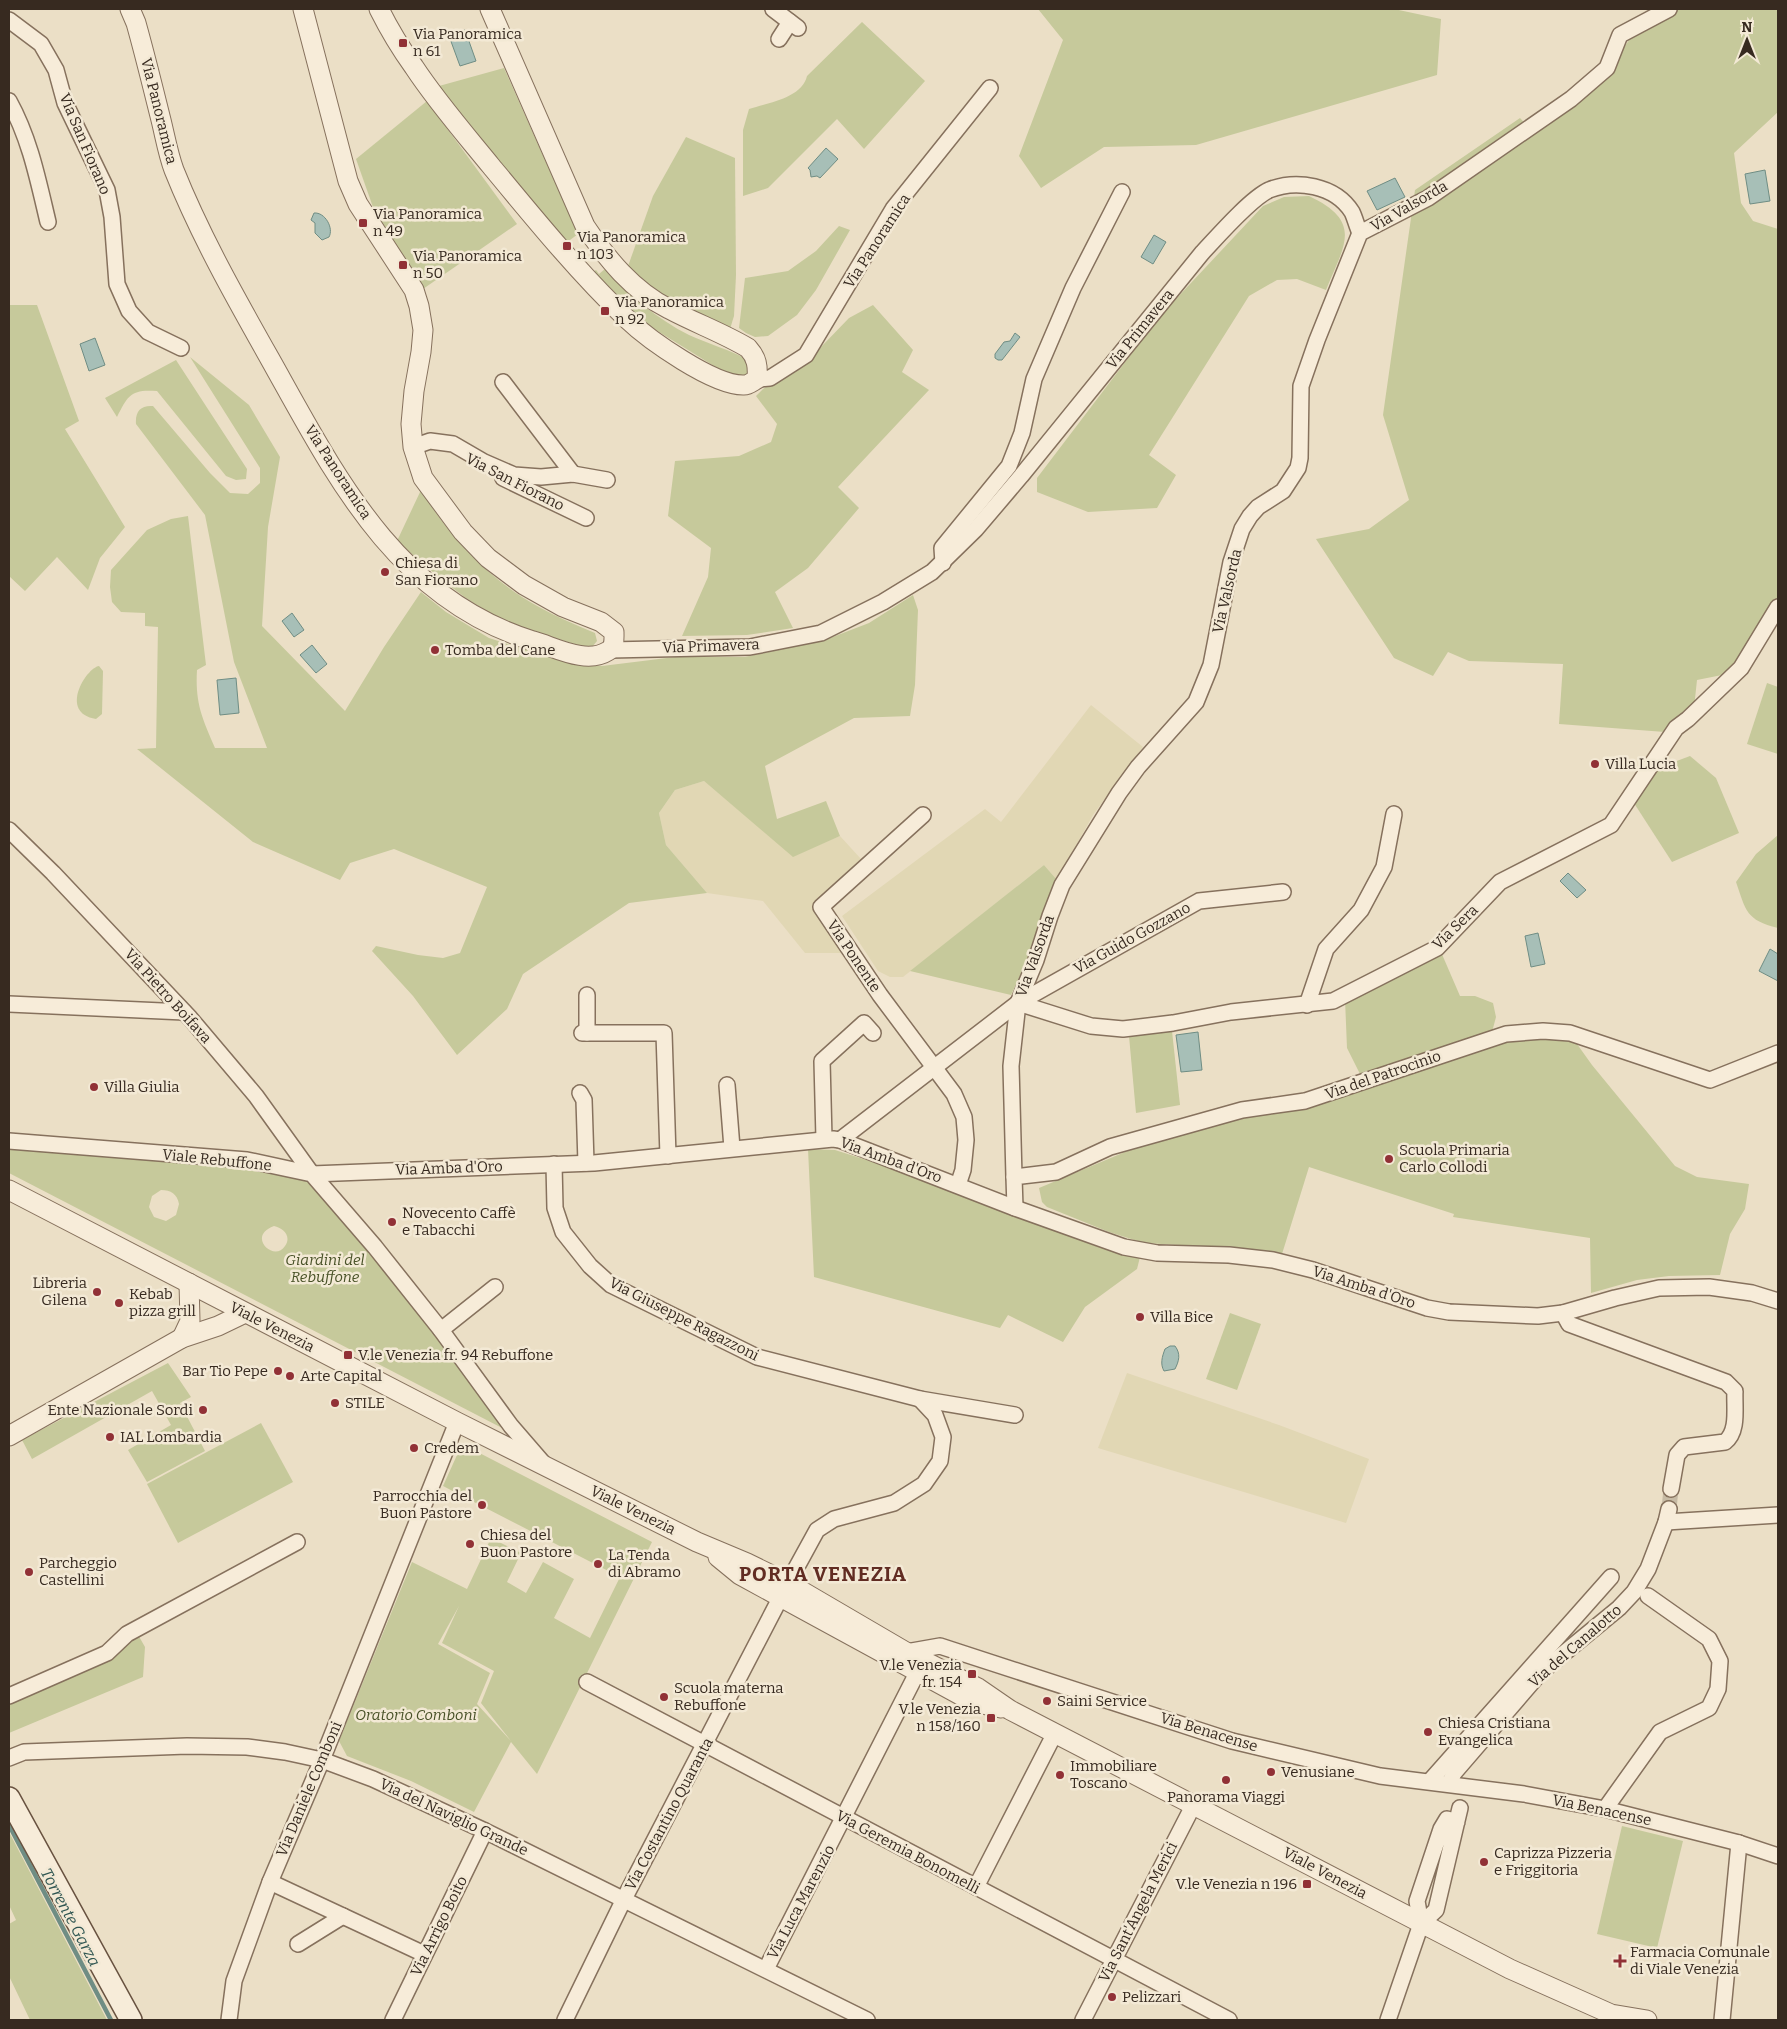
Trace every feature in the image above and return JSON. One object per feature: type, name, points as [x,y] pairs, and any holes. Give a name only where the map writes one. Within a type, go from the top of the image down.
[{"type":"main road","points":[[9,1798],[131,2020]]},
{"type":"street","name":"Via Panoramica","points":[[130,9],[136,23],[173,168],[203,235],[252,328],[316,441],[361,512],[419,577],[448,599],[478,618],[512,634],[584,656],[598,656],[610,650]]},
{"type":"street","points":[[303,9],[348,181],[358,204],[414,290],[419,306],[423,330],[411,424],[413,447],[423,478],[440,502],[488,558],[524,585],[563,607],[601,622],[614,632],[614,641],[610,650]]},
{"type":"street","name":"Via Panoramica","points":[[379,9],[393,37],[448,113],[570,258],[627,319],[684,360],[712,377],[731,384],[747,385],[758,379],[770,378],[806,355],[893,209],[990,88]]},
{"type":"street","points":[[490,9],[585,226],[601,250],[621,274],[667,308],[748,348],[755,356],[758,366],[758,379]]},
{"type":"street","points":[[773,9],[794,25],[779,39]]},
{"type":"street","name":"Via Valsorda","points":[[840,1140],[1018,1003],[1036,960],[1062,885],[1119,793],[1138,767],[1196,702],[1211,665],[1231,562],[1242,529],[1258,507],[1283,491],[1298,468],[1300,458],[1301,386],[1317,340],[1360,234],[1428,198],[1571,99],[1607,68],[1620,35],[1670,9]]},
{"type":"street","name":"Via San Fiorano","points":[[9,20],[41,44],[56,70],[65,103],[107,190],[112,217],[117,284],[129,310],[148,332],[181,348]]},
{"type":"street","points":[[9,102],[17,116],[32,153],[48,222]]},
{"type":"street","name":"Via Primavera","points":[[610,650],[750,647],[821,633],[883,602],[932,572],[976,529],[1202,253],[1242,211],[1268,190],[1294,184],[1321,188],[1342,200],[1352,212],[1360,234]]},
{"type":"street","points":[[942,563],[942,548],[1009,466],[1022,433],[1034,378],[1073,288],[1122,192]]},
{"type":"street","points":[[503,382],[573,474]]},
{"type":"street","points":[[413,447],[430,441],[445,442]]},
{"type":"street","name":"Via San Fiorano","points":[[445,442],[514,475],[541,477],[573,474],[607,480]]},
{"type":"street","name":"Via San Fiorano","points":[[445,442],[484,469],[586,518]]},
{"type":"street","name":"Via Sera","points":[[1018,1003],[1091,1026],[1123,1029],[1173,1023],[1231,1012],[1333,1001],[1437,948],[1500,882],[1611,825],[1676,728],[1688,719],[1741,668],[1778,607]]},
{"type":"street","points":[[1307,1005],[1326,949],[1361,910],[1384,867],[1394,814]]},
{"type":"street","name":"Via Ponente","points":[[923,815],[821,907],[880,996],[934,1067]]},
{"type":"street","name":"Via Pietro Boifava","points":[[9,830],[53,872],[184,1012],[256,1096],[312,1174]]},
{"type":"street","name":"Via Guido Gozzano","points":[[1018,1003],[1199,901],[1284,892]]},
{"type":"street","points":[[587,995],[585,1032],[664,1033],[668,1156]]},
{"type":"street","points":[[1015,1208],[1011,1066],[1018,1003]]},
{"type":"street","points":[[9,1004],[184,1012]]},
{"type":"street","name":"Via Amba d'Oro","points":[[824,1139],[822,1061],[864,1023],[873,1034]]},
{"type":"street","name":"Via del Patrocinio","points":[[1014,1177],[1056,1172],[1110,1147],[1242,1110],[1305,1102],[1506,1034],[1544,1030],[1570,1033],[1710,1080],[1778,1052]]},
{"type":"street","name":"Via Amba d'Oro","points":[[934,1067],[954,1094],[964,1117],[966,1140],[963,1170],[958,1185]]},
{"type":"street","points":[[726,1085],[732,1148]]},
{"type":"street","points":[[584,1095],[586,1163]]},
{"type":"street","name":"Via Amba d'Oro","points":[[312,1174],[586,1163],[824,1139],[840,1140],[1124,1248],[1157,1253],[1229,1255],[1273,1260],[1313,1270],[1427,1308],[1449,1312],[1538,1316],[1563,1313],[1659,1288],[1709,1287],[1752,1293],[1778,1301]]},
{"type":"street","name":"Viale Rebuffone","points":[[9,1141],[247,1160],[312,1174]]},
{"type":"street","name":"Via Giuseppe Ragazzoni","points":[[554,1164],[555,1208],[563,1232],[590,1266],[611,1285],[756,1357],[920,1399],[1015,1415]]},
{"type":"street","points":[[312,1174],[441,1330],[511,1426],[547,1468]]},
{"type":"street","name":"Viale Venezia","points":[[9,1190],[547,1468],[697,1542],[747,1563],[784,1590],[917,1673],[973,1702],[1010,1710]]},
{"type":"street","points":[[182,1338],[190,1321],[189,1283]]},
{"type":"street","points":[[441,1330],[496,1287]]},
{"type":"street","points":[[9,1436],[182,1338],[218,1326],[245,1313]]},
{"type":"street","points":[[1563,1313],[1569,1324],[1726,1382],[1734,1391],[1734,1432],[1725,1442],[1684,1447],[1677,1455],[1670,1489]]},
{"type":"street","points":[[784,1590],[817,1530],[834,1519],[894,1504],[924,1484],[940,1462],[942,1437],[935,1415],[920,1399]]},
{"type":"street","name":"Via Daniele Comboni","points":[[229,2020],[234,1981],[270,1882],[322,1760],[457,1422]]},
{"type":"street","name":"Via del Canalotto","points":[[1449,1784],[1454,1773],[1541,1672],[1619,1608],[1634,1592],[1648,1569],[1667,1516],[1778,1516]]},
{"type":"street","points":[[9,1696],[107,1653],[127,1634],[297,1542]]},
{"type":"street","points":[[1430,1782],[1611,1577]]},
{"type":"street","name":"Viale Venezia","points":[[784,1590],[978,1688],[1010,1710],[1194,1804],[1421,1924],[1565,1995],[1611,2014],[1647,2020]]},
{"type":"street","name":"Via Costantino Quaranta","points":[[565,2020],[624,1899],[784,1590]]},
{"type":"street","points":[[1605,1810],[1660,1732],[1709,1708],[1718,1689],[1720,1661],[1709,1639],[1648,1596]]},
{"type":"street","name":"Via Benacense","points":[[906,1652],[940,1646],[1232,1740],[1380,1776],[1524,1794],[1605,1810],[1739,1843],[1776,1850]]},
{"type":"street","name":"Via Luca Marenzio","points":[[766,1970],[917,1673]]},
{"type":"street","name":"Via Geremia Bonomelli","points":[[587,1682],[1230,2020]]},
{"type":"street","points":[[976,1887],[1055,1733]]},
{"type":"street","name":"Via del Naviglio Grande","points":[[9,1758],[24,1752],[187,1746],[247,1747],[285,1752],[322,1760],[373,1778],[485,1831],[867,2020]]},
{"type":"street","name":"Via Sant'Angela Merici","points":[[1083,2020],[1194,1804]]},
{"type":"street","points":[[1388,2020],[1421,1924],[1436,1910],[1453,1815],[1441,1829],[1417,1901],[1421,1924]]},
{"type":"street","name":"Via Arrigo Boito","points":[[393,2020],[485,1831]]},
{"type":"street","points":[[1722,2020],[1739,1843]]},
{"type":"street","points":[[270,1882],[424,1954]]},
{"type":"street","points":[[298,1944],[343,1916]]},
{"type":"shaded area","points":[[1091,705],[1143,747],[1093,815],[1057,880],[1044,865],[903,977],[890,977],[878,971],[842,916],[985,809],[1001,822]]},
{"type":"shaded area","points":[[704,781],[793,856],[840,836],[861,859],[814,904],[848,953],[805,953],[763,901],[707,893],[666,845],[659,813],[675,790]]},
{"type":"shaded area","points":[[1127,1373],[1279,1425],[1369,1459],[1346,1523],[1098,1448]]},
{"type":"green space","points":[[1038,9],[1394,9],[1441,19],[1437,75],[1196,145],[1104,147],[1041,188],[1019,156],[1063,40]]},
{"type":"green space","points":[[1675,9],[1778,9],[1778,112],[1734,153],[1741,203],[1753,221],[1778,229],[1778,599],[1736,664],[1722,675],[1697,680],[1694,708],[1665,732],[1559,724],[1563,664],[1469,661],[1448,652],[1433,676],[1394,658],[1316,539],[1369,529],[1409,500],[1383,415],[1415,190],[1520,118],[1535,134],[1603,76],[1635,32]]},
{"type":"green space","points":[[862,22],[925,81],[864,149],[837,119],[768,188],[743,196],[743,130],[749,109],[774,102],[798,90],[807,76]]},
{"type":"green space","points":[[504,68],[578,234],[570,240],[572,244],[569,246],[528,198],[439,86]]},
{"type":"green space","points":[[427,101],[517,224],[423,289],[374,210],[356,159]]},
{"type":"green space","points":[[686,137],[735,158],[736,275],[734,316],[730,329],[663,296],[627,269],[653,196]]},
{"type":"green space","points":[[1309,196],[1337,215],[1343,225],[1345,236],[1339,260],[1326,290],[1297,279],[1277,280],[1249,296],[1149,455],[1176,475],[1157,508],[1088,512],[1037,492],[1037,478],[1161,315],[1263,206],[1284,197]]},
{"type":"green space","points":[[839,226],[850,230],[816,290],[797,315],[768,336],[755,337],[739,328],[745,278],[788,271],[816,251]]},
{"type":"green space","points":[[605,269],[634,297],[677,329],[749,360],[752,367],[748,375],[743,377],[722,371],[631,313],[592,273],[596,270],[599,274]]},
{"type":"green space","points":[[9,305],[37,305],[79,421],[65,429],[125,527],[100,558],[88,590],[57,557],[25,591],[9,576]]},
{"type":"green space","points":[[873,305],[913,350],[902,372],[929,390],[838,487],[859,508],[808,568],[775,592],[793,628],[747,635],[682,636],[708,577],[711,548],[668,516],[675,461],[739,456],[771,442],[777,424],[756,396],[820,348],[849,318]]},
{"type":"green space","points":[[190,357],[249,405],[280,457],[268,527],[262,626],[345,711],[384,647],[421,592],[446,612],[489,638],[565,662],[602,666],[675,657],[745,657],[825,640],[869,623],[913,595],[918,610],[915,685],[910,716],[854,718],[765,766],[777,819],[826,801],[840,836],[793,857],[704,781],[675,790],[659,813],[666,845],[707,893],[629,903],[523,974],[507,1009],[457,1055],[413,996],[372,951],[376,946],[443,958],[460,953],[487,887],[394,849],[350,863],[340,880],[253,842],[137,749],[156,748],[158,627],[145,626],[145,613],[121,612],[112,602],[110,587],[111,570],[147,530],[171,519],[188,516],[206,665],[197,670],[198,701],[203,719],[215,748],[267,748],[234,662],[205,515],[136,424],[138,412],[142,408],[153,406],[210,473],[230,493],[248,494],[260,483],[260,468]]},
{"type":"green space","points":[[176,360],[247,469],[246,479],[236,480],[226,476],[157,391],[141,391],[131,395],[124,403],[117,417],[105,398]]},
{"type":"green space","points":[[421,490],[458,541],[488,571],[539,607],[595,633],[597,641],[592,647],[586,647],[536,632],[488,612],[452,588],[397,541]]},
{"type":"green space","points":[[99,666],[103,671],[102,714],[96,719],[85,715],[79,708],[77,700],[82,682],[88,674]]},
{"type":"green space","points":[[1767,683],[1778,687],[1778,754],[1747,744]]},
{"type":"green space","points":[[1690,756],[1716,778],[1739,833],[1672,862],[1632,800],[1653,770]]},
{"type":"green space","points":[[1778,835],[1778,928],[1753,918],[1745,907],[1736,882],[1756,854]]},
{"type":"green space","points":[[1044,865],[1057,880],[1047,902],[1035,944],[1011,995],[910,971]]},
{"type":"green space","points":[[1441,952],[1460,996],[1475,996],[1493,1003],[1496,1017],[1492,1032],[1360,1074],[1347,1048],[1345,999]]},
{"type":"green space","points":[[1172,1031],[1180,1105],[1136,1113],[1129,1036]]},
{"type":"green space","name":"Scuola Primaria Carlo Collodi","points":[[1516,1037],[1572,1037],[1592,1065],[1675,1166],[1697,1177],[1749,1184],[1745,1209],[1730,1234],[1720,1275],[1669,1276],[1637,1280],[1591,1293],[1590,1238],[1453,1217],[1454,1214],[1309,1167],[1282,1254],[1251,1249],[1144,1243],[1109,1232],[1047,1207],[1042,1202],[1039,1188],[1125,1152],[1238,1115]]},
{"type":"green space","name":"Giardini del Rebuffone","points":[[9,1144],[239,1164],[309,1179],[440,1334],[504,1429],[9,1173]],"holes":[[[161,1190],[173,1193],[179,1204],[176,1215],[166,1221],[154,1217],[149,1207],[152,1196]],[[274,1226],[286,1233],[288,1239],[285,1246],[275,1251],[269,1250],[262,1241],[262,1236],[266,1230]]]},
{"type":"green space","points":[[808,1149],[835,1150],[930,1180],[1098,1247],[1140,1257],[1137,1269],[1085,1307],[1063,1342],[1008,1315],[1000,1328],[814,1277]]},
{"type":"green space","points":[[1230,1313],[1261,1324],[1237,1390],[1206,1379]]},
{"type":"green space","points":[[168,1363],[191,1397],[180,1403],[205,1451],[147,1482],[128,1450],[171,1425],[152,1391],[32,1459],[22,1440]]},
{"type":"green space","points":[[261,1423],[293,1482],[178,1543],[147,1484]]},
{"type":"green space","name":"Oratorio Comboni","points":[[462,1444],[652,1542],[537,1774],[511,1742],[474,1812],[411,1781],[347,1756],[339,1741],[412,1562],[467,1589],[491,1538],[521,1553],[507,1582],[526,1593],[543,1562],[574,1579],[554,1618],[590,1638],[620,1577],[443,1486]],"holes":[[[459,1606],[442,1643],[494,1671],[481,1703],[511,1741],[477,1704],[490,1673],[438,1644]]]},
{"type":"green space","points":[[137,1633],[145,1647],[143,1677],[9,1733],[9,1705],[109,1658]]},
{"type":"green space","points":[[1622,1826],[1683,1841],[1657,1948],[1597,1934]]},
{"type":"green space","points":[[9,1832],[107,2020],[30,2020],[9,1976],[9,1924],[16,1920],[9,1905]]},
{"type":"water","points":[[465,30],[476,61],[460,66],[449,36]]},
{"type":"water","points":[[826,148],[838,159],[820,178],[817,176],[811,177],[808,168]]},
{"type":"water","points":[[1765,170],[1770,201],[1750,204],[1745,174]]},
{"type":"water","points":[[1395,178],[1405,197],[1377,210],[1367,191]]},
{"type":"water","points":[[314,213],[322,215],[328,221],[329,237],[322,240],[315,233],[315,223],[311,220]]},
{"type":"water","points":[[1154,235],[1166,242],[1153,264],[1141,257]]},
{"type":"water","points":[[1015,333],[1020,337],[1002,360],[995,358],[995,354],[1004,342],[1010,341]]},
{"type":"water","points":[[95,338],[105,365],[89,371],[80,344]]},
{"type":"water","points":[[292,613],[304,630],[294,637],[282,621]]},
{"type":"water","points":[[312,645],[327,664],[316,673],[300,655]]},
{"type":"water","points":[[236,678],[239,713],[220,715],[217,680]]},
{"type":"water","points":[[1568,873],[1586,890],[1577,898],[1560,881]]},
{"type":"water","points":[[1538,933],[1545,964],[1531,967],[1525,936]]},
{"type":"water","points":[[1770,949],[1778,954],[1778,981],[1759,971]]},
{"type":"water","points":[[1198,1032],[1202,1070],[1181,1072],[1176,1035]]},
{"type":"water","points":[[1175,1346],[1177,1349],[1178,1360],[1175,1369],[1164,1371],[1162,1358],[1165,1349]]},
{"type":"waterway","name":"Torrente Garza","points":[[9,1825],[111,2020]]},
{"type":"tunnel","points":[[1669,1509],[1671,1489]]},
{"type":"place","name":"Via Panoramica n 61","points":[[403,43]]},
{"type":"place","name":"Via Panoramica n 49","points":[[363,223]]},
{"type":"place","name":"Via Panoramica n 103","points":[[567,246]]},
{"type":"place","name":"Via Panoramica n 50","points":[[403,265]]},
{"type":"place","name":"Via Panoramica n 92","points":[[605,311]]},
{"type":"place","name":"Chiesa di San Fiorano","points":[[385,572]]},
{"type":"place","name":"Tomba del Cane","points":[[435,650]]},
{"type":"place","name":"Villa Lucia","points":[[1595,764]]},
{"type":"place","name":"Villa Giulia","points":[[94,1087]]},
{"type":"place","name":"Scuola Primaria Carlo Collodi","points":[[1389,1159]]},
{"type":"place","name":"Novecento Caffè e Tabacchi","points":[[392,1222]]},
{"type":"place","name":"Libreria Gilena","points":[[97,1292]]},
{"type":"place","name":"Kebab pizza grill","points":[[119,1303]]},
{"type":"place","name":"Villa Bice","points":[[1140,1317]]},
{"type":"place","name":"V.le Venezia fr. 94 Rebuffone","points":[[348,1355]]},
{"type":"place","name":"Bar Tio Pepe","points":[[278,1371]]},
{"type":"place","name":"Arte Capital","points":[[290,1376]]},
{"type":"place","name":"STILE","points":[[335,1403]]},
{"type":"place","name":"Ente Nazionale Sordi","points":[[203,1410]]},
{"type":"place","name":"IAL Lombardia","points":[[110,1437]]},
{"type":"place","name":"Credem","points":[[414,1448]]},
{"type":"place","name":"Parrocchia del Buon Pastore","points":[[482,1505]]},
{"type":"place","name":"Chiesa del Buon Pastore","points":[[470,1544]]},
{"type":"place","name":"La Tenda di Abramo","points":[[598,1564]]},
{"type":"place","name":"Parcheggio Castellini","points":[[29,1572]]},
{"type":"place","name":"V.le Venezia fr. 154","points":[[972,1674]]},
{"type":"place","name":"Scuola materna Rebuffone","points":[[664,1697]]},
{"type":"place","name":"Saini Service","points":[[1047,1701]]},
{"type":"place","name":"V.le Venezia n 158/160","points":[[991,1718]]},
{"type":"place","name":"Chiesa Cristiana Evangelica","points":[[1428,1732]]},
{"type":"place","name":"Venusiane","points":[[1271,1772]]},
{"type":"place","name":"Immobiliare Toscano","points":[[1060,1775]]},
{"type":"place","name":"Panorama Viaggi","points":[[1226,1780]]},
{"type":"place","name":"Caprizza Pizzeria e Friggitoria","points":[[1484,1862]]},
{"type":"place","name":"V.le Venezia n 196","points":[[1307,1884]]},
{"type":"place","name":"Farmacia Comunale di Viale Venezia","points":[[1620,1961]]},
{"type":"place","name":"Pelizzari","points":[[1112,1997]]},
{"type":"district","name":"PORTA VENEZIA","points":[[823,1574]]}]
